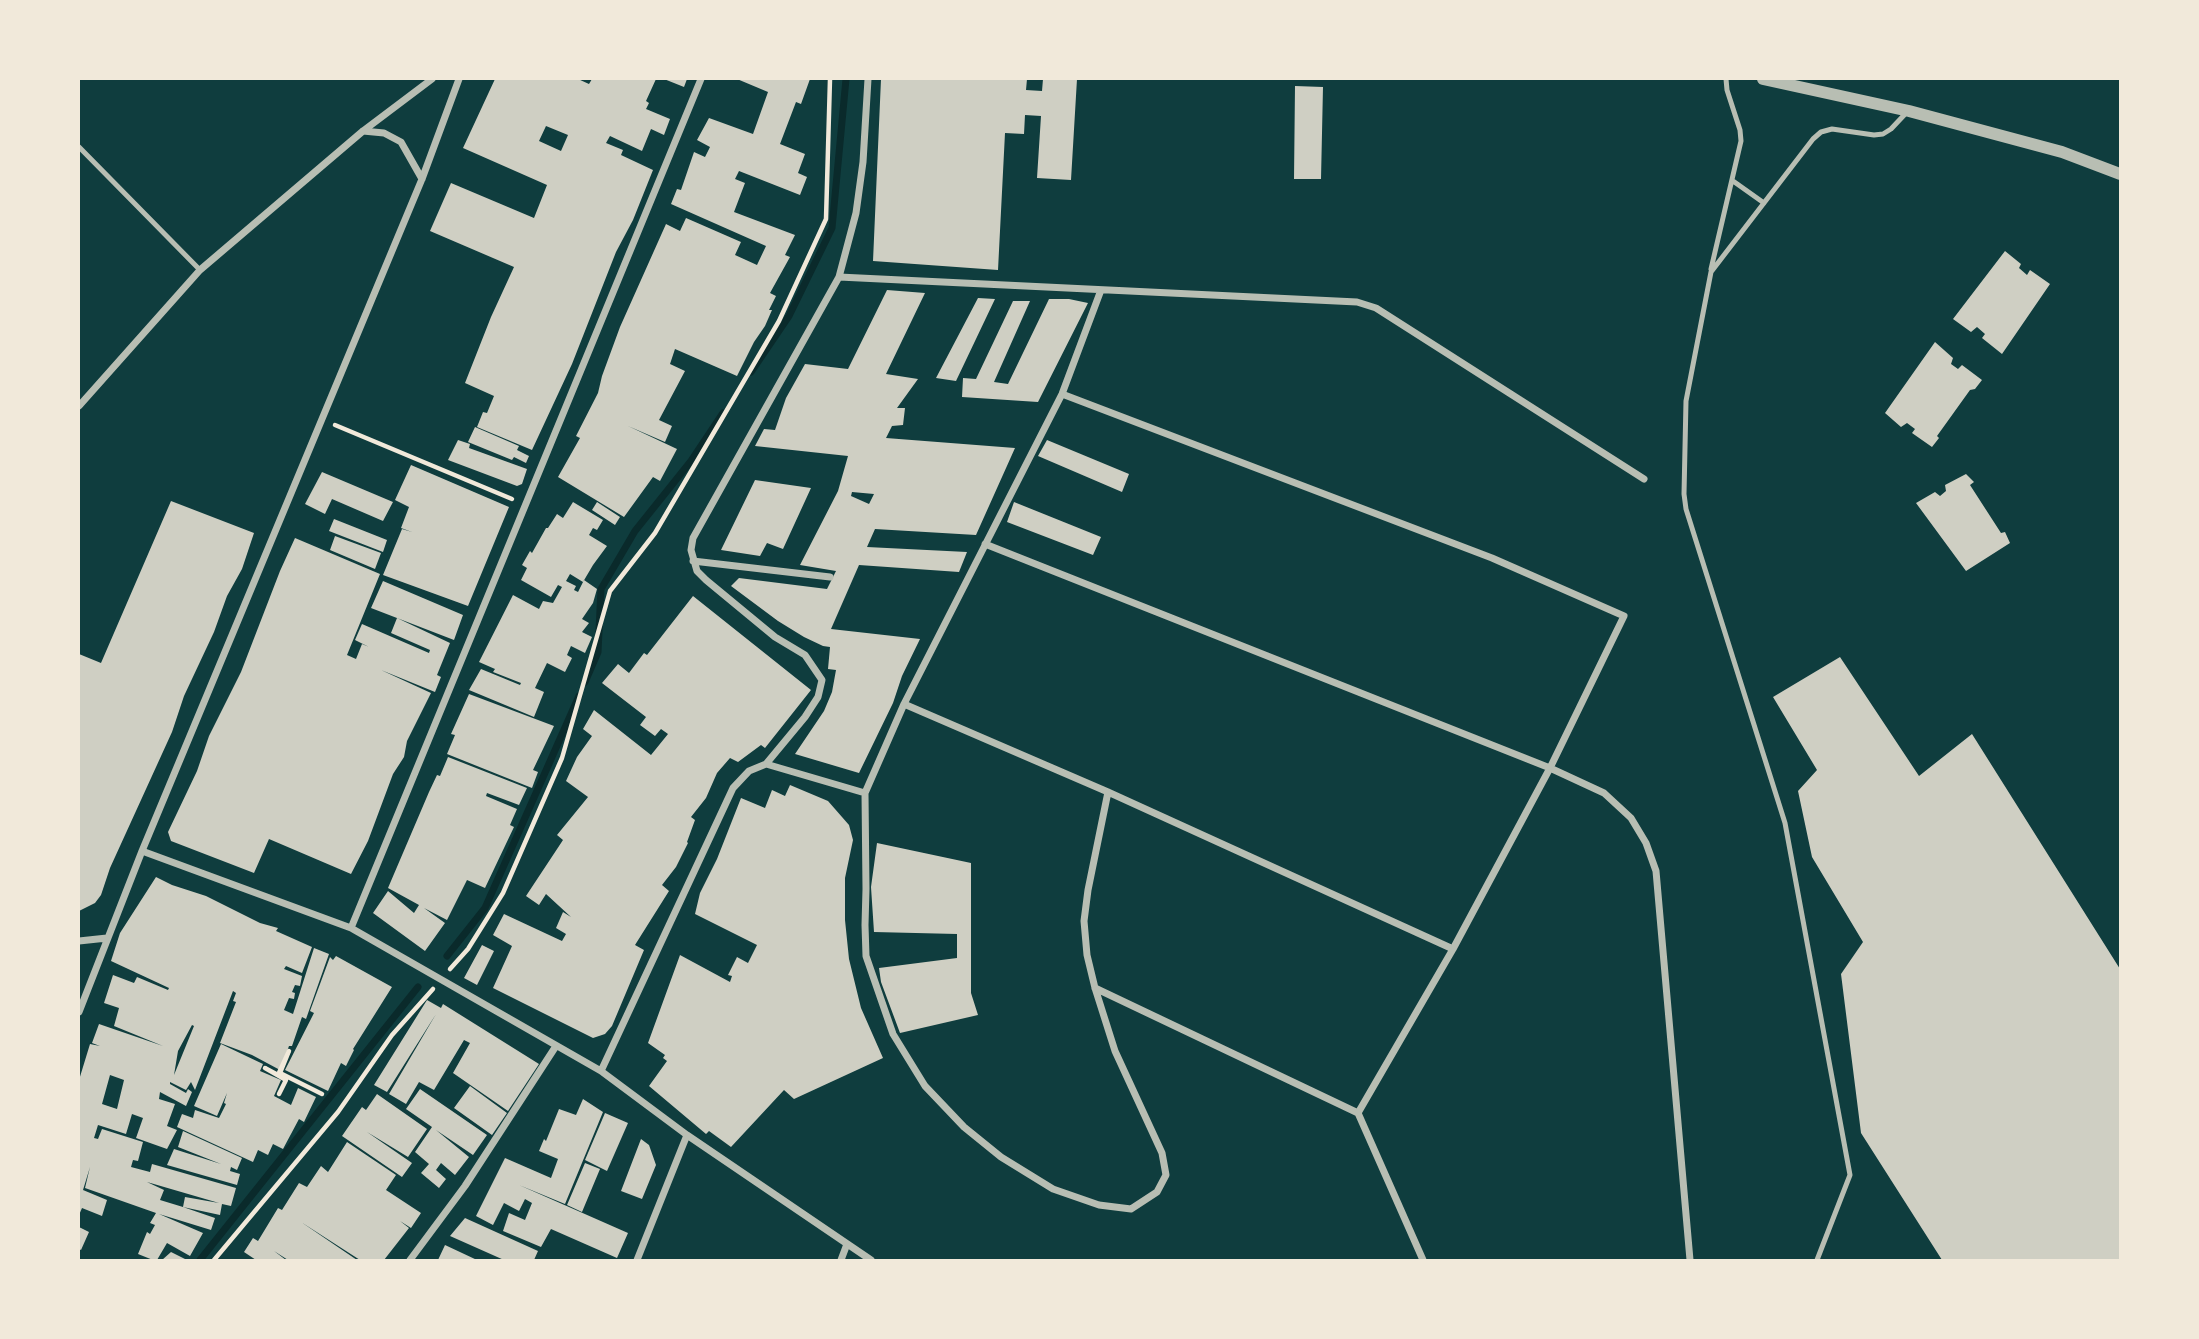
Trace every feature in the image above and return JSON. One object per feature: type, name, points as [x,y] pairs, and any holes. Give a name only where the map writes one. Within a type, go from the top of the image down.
[{"type":"street","points":[[79,406],[200,270],[363,131],[432,79]]},
{"type":"street","points":[[79,1012],[142,851],[422,179],[459,79]]},
{"type":"street","points":[[351,928],[701,79]]},
{"type":"street","points":[[601,1071],[733,789],[750,771],[766,764],[818,697],[822,680],[805,655],[775,637],[697,570],[693,561],[693,538],[839,277],[856,214],[863,162],[868,79]]},
{"type":"street","points":[[1763,79],[1909,111],[2062,152],[2120,174]]},
{"type":"street","points":[[363,131],[384,133],[401,142],[422,179]]},
{"type":"street","points":[[839,277],[1357,302],[1376,308],[1644,479]]},
{"type":"street","points":[[1101,290],[1062,394],[904,704],[865,793],[866,957],[893,1034],[925,1086],[964,1127],[1001,1157],[1053,1189],[1099,1205],[1131,1209],[1157,1192],[1166,1175],[1162,1153],[1115,1051],[1087,955],[1084,921],[1097,839],[1108,792]]},
{"type":"street","points":[[1062,394],[1492,558],[1624,616],[1550,768],[1453,949],[1358,1114]]},
{"type":"street","points":[[985,544],[1550,768],[1604,793],[1630,818],[1646,843],[1656,870],[1690,1260]]},
{"type":"street","points":[[693,561],[830,577]]},
{"type":"street","points":[[904,704],[1108,792],[1453,949]]},
{"type":"street","points":[[766,764],[865,793]]},
{"type":"street","points":[[142,851],[351,928],[601,1071],[687,1135],[871,1260]]},
{"type":"street","points":[[79,941],[107,938]]},
{"type":"street","points":[[1095,988],[1358,1114],[1423,1260]]},
{"type":"street","points":[[410,1260],[465,1186],[556,1046]]},
{"type":"street","points":[[637,1260],[687,1135]]},
{"type":"street","points":[[841,1260],[847,1244]]},
{"type":"lane","points":[[1726,79],[1741,141],[1711,272],[1686,401],[1684,494],[1686,509],[1785,823],[1850,1175],[1817,1260]]},
{"type":"lane","points":[[1711,272],[1821,132],[1832,129],[1883,134],[1909,111]]},
{"type":"lane","points":[[79,147],[200,270]]},
{"type":"lane","points":[[1733,181],[1764,203]]},
{"type":"path","points":[[442,978],[468,949],[503,893],[552,782],[562,758],[610,591],[655,533],[779,321],[826,219],[830,79]]},
{"type":"path","points":[[322,420],[525,504]]},
{"type":"path","points":[[214,1260],[338,1112],[392,1035],[434,987]]},
{"type":"path","points":[[279,1094],[286,1080],[265,1068],[278,1075],[289,1051],[280,1073],[322,1094]]},
{"type":"building","points":[[495,79],[578,79],[589,84],[592,79],[656,79],[646,101],[649,103],[646,109],[670,119],[664,135],[651,129],[642,151],[610,136],[606,143],[623,150],[621,155],[653,170],[633,220],[616,252],[572,364],[532,450],[477,427],[494,396],[465,383],[514,267],[430,231],[451,183],[534,218],[547,185],[463,148]],"holes":[[[546,126],[568,135],[561,151],[539,141]]]},
{"type":"building","points":[[664,79],[687,79],[684,87]]},
{"type":"building","points":[[737,79],[810,79],[801,104],[796,102],[780,144],[805,154],[798,173],[807,177],[800,195],[739,171],[735,179],[745,183],[734,212],[795,235],[785,255],[790,257],[770,293],[776,296],[765,326],[737,376],[675,349],[670,364],[685,371],[659,420],[672,426],[665,442],[628,426],[677,449],[660,481],[653,477],[624,517],[558,477],[580,438],[576,436],[598,393],[620,327],[666,224],[680,231],[686,218],[741,242],[735,255],[757,265],[766,246],[671,204],[677,189],[681,190],[694,152],[705,157],[710,147],[697,140],[709,118],[753,134],[768,92]]},
{"type":"building","points":[[881,79],[1027,79],[1026,90],[1042,91],[1043,79],[1077,79],[1071,180],[1037,178],[1041,116],[1025,115],[1024,134],[1005,133],[998,270],[873,261]]},
{"type":"building","points":[[1295,86],[1323,87],[1321,179],[1294,179]]},
{"type":"building","points":[[2005,251],[2021,264],[2019,268],[2027,275],[2030,270],[2050,284],[2002,354],[1982,338],[1985,334],[1977,327],[1971,332],[1953,319]]},
{"type":"building","points":[[887,290],[925,293],[886,374],[918,379],[897,408],[905,408],[903,425],[892,426],[886,438],[1015,448],[976,535],[875,529],[867,547],[967,552],[959,572],[859,565],[831,629],[920,639],[859,773],[795,754],[824,711],[832,692],[836,670],[828,669],[830,647],[804,637],[778,621],[731,586],[739,578],[827,589],[836,571],[800,565],[838,491],[848,456],[755,446],[764,429],[775,430],[786,398],[805,364],[848,369]],"holes":[[[852,492],[874,494],[869,504],[851,496]]]},
{"type":"building","points":[[978,298],[995,299],[956,381],[936,378]]},
{"type":"building","points":[[1049,299],[1088,303],[1038,402],[962,397],[963,378],[976,379],[1013,301],[1030,301],[994,382],[1008,384]]},
{"type":"building","points":[[1935,342],[1953,358],[1951,364],[1958,369],[1962,365],[1982,380],[1975,389],[1970,390],[1932,447],[1912,433],[1915,429],[1907,423],[1901,427],[1885,413]]},
{"type":"building","points":[[475,427],[519,446],[517,450],[529,456],[526,463],[468,442]]},
{"type":"building","points":[[458,440],[470,444],[469,448],[527,469],[522,484],[517,486],[448,460]]},
{"type":"building","points":[[1047,440],[1129,474],[1122,492],[1038,456]]},
{"type":"building","points":[[411,465],[509,507],[468,606],[383,575],[402,529],[412,532],[401,528],[409,507],[395,500]]},
{"type":"building","points":[[322,472],[393,502],[383,521],[332,499],[325,514],[305,504]]},
{"type":"building","points":[[1966,474],[1974,482],[1970,485],[2001,533],[2005,532],[2010,543],[1966,571],[1916,503],[1935,492],[1940,496],[1946,491],[1945,485]]},
{"type":"building","points":[[755,480],[811,488],[783,549],[767,543],[760,556],[721,550]]},
{"type":"building","points":[[171,501],[254,533],[242,569],[227,596],[214,632],[184,696],[172,732],[110,868],[101,895],[95,903],[79,911],[79,654],[101,663]]},
{"type":"building","points":[[573,502],[603,520],[597,530],[593,528],[589,535],[607,546],[584,580],[597,589],[593,603],[582,619],[589,623],[582,632],[592,637],[585,653],[571,646],[567,655],[572,658],[565,672],[547,663],[535,688],[544,692],[534,717],[469,690],[481,669],[520,685],[521,683],[493,672],[495,669],[479,662],[513,595],[539,609],[543,601],[553,603],[562,587],[558,585],[551,597],[521,580],[527,568],[522,565],[557,514],[563,518]],"holes":[[[570,574],[583,582],[578,592],[574,590],[576,586],[566,581]]]},
{"type":"building","points":[[597,502],[620,517],[615,525],[592,510]]},
{"type":"building","points":[[1014,502],[1101,537],[1093,555],[1007,522]]},
{"type":"building","points":[[334,519],[387,540],[383,552],[329,531]]},
{"type":"building","points":[[335,536],[381,553],[375,569],[330,550]]},
{"type":"building","points":[[295,538],[380,574],[347,655],[356,659],[362,644],[369,647],[355,640],[362,624],[429,653],[430,650],[391,633],[397,618],[450,643],[437,675],[441,677],[435,692],[381,670],[431,693],[407,741],[404,757],[393,774],[368,841],[351,874],[269,839],[254,873],[171,841],[168,832],[197,771],[209,736],[241,672]]},
{"type":"building","points":[[383,581],[463,615],[454,640],[371,608]]},
{"type":"building","points":[[693,596],[811,690],[765,748],[761,745],[738,762],[730,758],[717,773],[706,798],[691,817],[695,820],[688,843],[676,867],[662,885],[669,891],[635,945],[644,950],[612,1026],[605,1034],[593,1038],[493,988],[512,946],[493,935],[504,914],[562,941],[566,934],[556,928],[563,912],[571,917],[546,894],[539,905],[526,896],[563,840],[557,835],[588,797],[566,781],[577,757],[592,736],[583,729],[594,710],[651,755],[668,734],[661,729],[655,736],[640,725],[646,717],[602,683],[618,664],[629,673],[644,653],[647,655]]},
{"type":"building","points":[[1840,657],[1919,776],[1972,734],[2120,969],[2120,1260],[1942,1260],[1861,1133],[1841,974],[1863,942],[1812,857],[1798,791],[1817,770],[1773,697]]},
{"type":"building","points":[[469,694],[554,726],[533,770],[538,772],[532,788],[447,754],[455,735],[451,734]]},
{"type":"building","points":[[448,757],[527,788],[519,805],[487,793],[486,796],[517,809],[510,825],[514,827],[485,888],[467,880],[447,920],[424,908],[445,923],[425,951],[373,913],[388,891],[414,913],[419,905],[388,888],[429,792]]},
{"type":"building","points":[[790,785],[828,801],[849,825],[853,840],[845,878],[845,920],[849,959],[861,1008],[883,1058],[794,1099],[784,1090],[731,1147],[709,1131],[706,1134],[649,1086],[667,1061],[663,1058],[665,1055],[648,1043],[680,955],[730,982],[732,976],[728,975],[737,957],[748,963],[757,945],[695,914],[700,893],[717,859],[741,798],[765,808],[772,790],[785,796]]},
{"type":"building","points":[[877,843],[971,863],[971,993],[978,1015],[900,1033],[881,982],[879,968],[957,958],[957,934],[874,932],[871,887]]},
{"type":"building","points":[[156,877],[206,896],[260,923],[278,928],[276,931],[312,947],[302,973],[286,966],[284,969],[302,976],[300,986],[295,985],[292,992],[295,993],[294,999],[289,998],[284,1010],[293,1014],[314,948],[329,954],[306,1019],[302,1017],[280,1070],[252,1055],[220,1043],[236,1002],[233,1001],[236,993],[233,991],[195,1090],[191,1082],[186,1090],[170,1082],[186,1093],[188,1089],[192,1092],[186,1106],[160,1092],[159,1099],[175,1104],[167,1126],[177,1130],[167,1149],[136,1138],[143,1118],[132,1114],[126,1134],[98,1125],[94,1138],[98,1139],[102,1129],[143,1142],[138,1161],[133,1160],[131,1167],[150,1172],[152,1164],[236,1188],[231,1206],[222,1204],[220,1215],[183,1207],[215,1218],[211,1230],[159,1214],[203,1233],[190,1256],[167,1243],[157,1260],[138,1254],[147,1232],[150,1234],[155,1225],[150,1223],[156,1213],[85,1188],[90,1167],[83,1190],[107,1200],[102,1216],[82,1208],[79,1215],[79,1080],[90,1044],[100,1046],[92,1043],[99,1024],[163,1046],[114,1026],[119,1008],[104,1003],[113,975],[134,983],[137,977],[168,990],[169,988],[111,961],[120,933]],"holes":[[[192,1025],[194,1026],[174,1075],[178,1051]],[[110,1075],[124,1080],[117,1109],[102,1104]],[[147,1182],[219,1203],[185,1197],[183,1207],[160,1200],[164,1190]]]},
{"type":"building","points":[[482,945],[494,951],[477,985],[464,978]]},
{"type":"building","points":[[336,956],[392,987],[353,1049],[346,1066],[341,1063],[328,1091],[285,1070],[314,1013],[310,1011],[330,957],[333,960]]},
{"type":"building","points":[[427,1000],[441,1008],[443,1004],[539,1064],[508,1111],[453,1073],[470,1043],[464,1040],[434,1090],[419,1082],[406,1104],[389,1094],[436,1014],[387,1092],[374,1085]]},
{"type":"building","points":[[221,1044],[263,1064],[260,1071],[281,1080],[274,1096],[291,1105],[298,1088],[316,1097],[304,1122],[299,1119],[283,1149],[273,1144],[268,1155],[258,1150],[253,1162],[177,1127],[182,1114],[193,1118],[195,1110],[219,1118],[226,1104],[227,1093],[217,1116],[194,1106]]},
{"type":"building","points":[[470,1086],[507,1113],[492,1135],[454,1108]]},
{"type":"building","points":[[420,1089],[487,1135],[473,1155],[436,1130],[469,1157],[455,1175],[441,1163],[436,1170],[446,1179],[439,1188],[421,1173],[429,1164],[415,1152],[432,1127],[406,1109]]},
{"type":"building","points":[[377,1094],[427,1129],[408,1157],[367,1132],[412,1163],[402,1177],[342,1136],[362,1107],[366,1110]]},
{"type":"building","points":[[583,1099],[603,1112],[565,1204],[519,1185],[628,1233],[617,1258],[551,1229],[541,1247],[503,1231],[509,1213],[525,1220],[532,1203],[525,1199],[519,1211],[504,1203],[493,1225],[476,1216],[505,1158],[551,1178],[558,1159],[539,1151],[559,1109],[576,1115]]},
{"type":"building","points":[[605,1113],[628,1123],[607,1171],[585,1160]]},
{"type":"building","points":[[183,1131],[242,1158],[237,1170],[231,1167],[230,1171],[240,1174],[237,1185],[167,1165],[174,1149],[221,1164],[178,1147]]},
{"type":"building","points":[[641,1139],[649,1145],[656,1165],[642,1199],[621,1191]]},
{"type":"building","points":[[347,1142],[396,1175],[386,1190],[421,1213],[411,1228],[400,1221],[409,1228],[384,1260],[360,1260],[301,1222],[357,1260],[288,1260],[274,1251],[286,1260],[256,1260],[244,1252],[253,1238],[258,1241],[278,1208],[282,1210],[299,1183],[307,1187],[321,1166],[328,1172]]},
{"type":"building","points":[[585,1163],[600,1169],[582,1212],[567,1205]]},
{"type":"building","points":[[465,1218],[538,1251],[534,1260],[504,1260],[450,1236]]},
{"type":"building","points":[[79,1227],[89,1232],[81,1250],[79,1249]]},
{"type":"building","points":[[445,1245],[477,1260],[438,1260]]},
{"type":"building","points":[[171,1252],[187,1260],[162,1260]]},
{"type":"waterway","points":[[751,372],[789,316],[832,228],[846,79]]},
{"type":"waterway","points":[[585,682],[598,652],[601,589],[635,531],[691,461],[723,413]]},
{"type":"waterway","points":[[447,956],[485,908],[579,696]]},
{"type":"waterway","points":[[200,1260],[418,987]]}]
